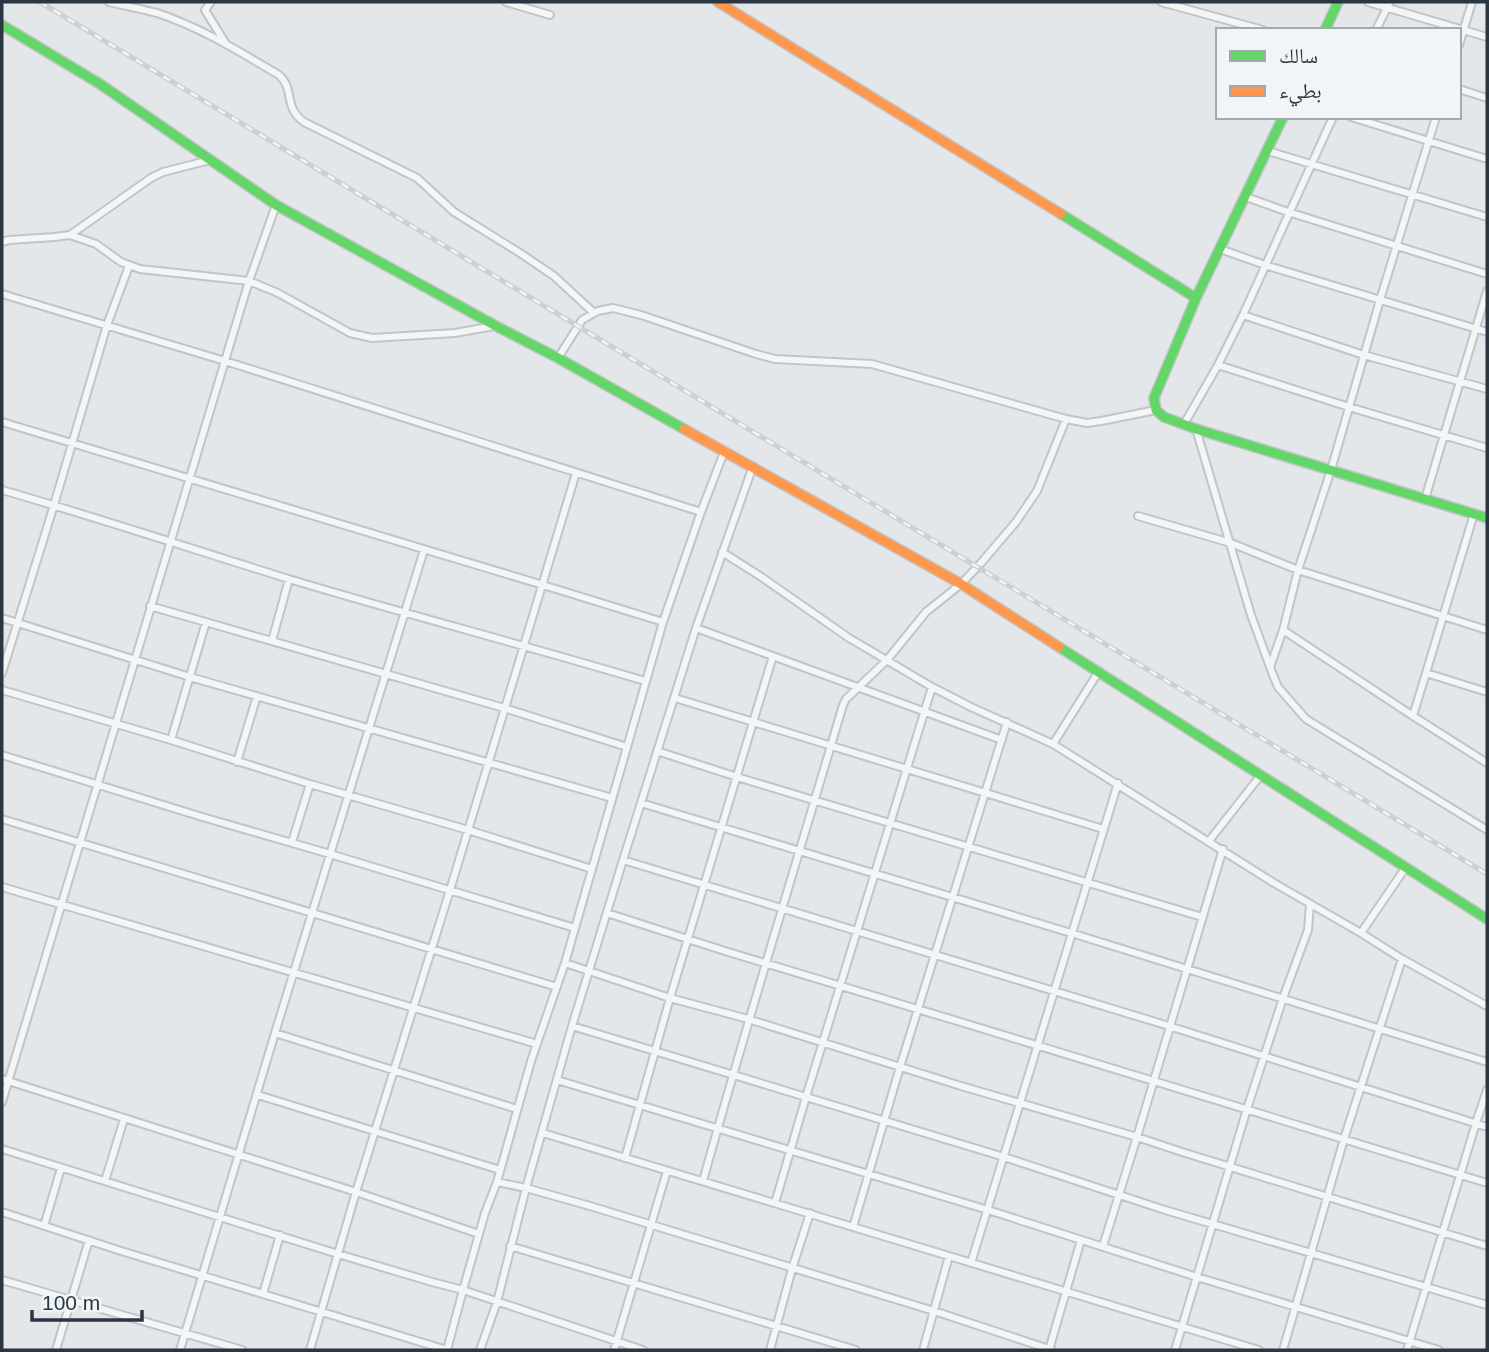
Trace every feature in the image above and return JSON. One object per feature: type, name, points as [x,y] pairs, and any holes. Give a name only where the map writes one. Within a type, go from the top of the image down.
[{"type":"street","points":[[109,2],[157,13],[177,21],[227,45],[284,79],[292,111],[297,117],[417,178],[454,212],[554,276],[594,313]]},
{"type":"street","points":[[211,2],[205,10],[227,45]]},
{"type":"street","points":[[506,2],[550,15]]},
{"type":"street","points":[[718,2],[1196,298]]},
{"type":"street","points":[[1161,2],[1257,28]]},
{"type":"street","points":[[1326,28],[1338,2]]},
{"type":"street","points":[[1368,2],[1388,5],[1458,28]]},
{"type":"street","points":[[1461,39],[1472,2]]},
{"type":"street","points":[[1377,28],[1388,5]]},
{"type":"street","points":[[2,25],[100,84],[276,205],[558,358],[961,584],[1487,919]]},
{"type":"street","points":[[1461,29],[1487,37]]},
{"type":"street","points":[[1461,90],[1487,98]]},
{"type":"street","points":[[1282,119],[1196,298],[1154,398],[1156,410],[1164,417],[1196,429],[1487,518]]},
{"type":"street","points":[[1184,424],[1218,365],[1333,119]]},
{"type":"street","points":[[1358,119],[1487,159]]},
{"type":"street","points":[[1270,667],[1435,119]]},
{"type":"street","points":[[1268,151],[1487,217]]},
{"type":"street","points":[[70,235],[151,178],[163,172],[210,160]]},
{"type":"street","points":[[1246,197],[1487,274]]},
{"type":"street","points":[[2,1102],[5,1080],[62,904],[249,281],[276,205]]},
{"type":"street","points":[[2,242],[70,235],[96,244],[121,262],[140,270],[249,281],[278,293],[350,333],[372,338],[455,333],[496,326]]},
{"type":"street","points":[[1220,248],[1265,265],[1487,332]]},
{"type":"street","points":[[2,673],[107,325],[129,266]]},
{"type":"street","points":[[1425,499],[1487,291]]},
{"type":"street","points":[[2,294],[225,361],[701,512]]},
{"type":"street","points":[[558,358],[582,320],[594,313],[613,308],[775,359],[872,364],[1087,423],[1156,410]]},
{"type":"street","points":[[1242,315],[1364,355],[1487,389]]},
{"type":"street","points":[[1218,365],[1487,447]]},
{"type":"street","points":[[703,1181],[748,1019],[843,705],[887,660],[926,612],[961,584],[981,563],[1028,506],[1037,491],[1066,419]]},
{"type":"street","points":[[2,422],[663,622]]},
{"type":"street","points":[[1196,429],[1251,615],[1278,687],[1306,719],[1487,830]]},
{"type":"street","points":[[2,1212],[447,1350],[517,1109],[565,963],[663,622],[724,452]]},
{"type":"street","points":[[480,1350],[496,1302],[572,1026],[623,860],[696,628],[753,466]]},
{"type":"street","points":[[310,1350],[576,473]]},
{"type":"street","points":[[2,490],[289,579],[645,681]]},
{"type":"street","points":[[1413,716],[1474,514]]},
{"type":"street","points":[[1138,516],[1231,543],[1298,570],[1487,630]]},
{"type":"street","points":[[180,1350],[425,550]]},
{"type":"street","points":[[722,552],[849,638],[932,687],[1053,744],[1310,904],[1487,1006]]},
{"type":"street","points":[[272,641],[289,579]]},
{"type":"street","points":[[150,606],[505,708],[627,747]]},
{"type":"street","points":[[2,618],[190,677],[612,798]]},
{"type":"street","points":[[172,740],[206,622]]},
{"type":"street","points":[[696,628],[1002,740]]},
{"type":"street","points":[[1283,630],[1487,763]]},
{"type":"street","points":[[625,1158],[773,656]]},
{"type":"street","points":[[1053,744],[1099,671]]},
{"type":"street","points":[[1426,673],[1487,692]]},
{"type":"street","points":[[775,1203],[932,687]]},
{"type":"street","points":[[2,690],[592,869]]},
{"type":"street","points":[[237,761],[257,696]]},
{"type":"street","points":[[675,698],[1103,829]]},
{"type":"street","points":[[853,1227],[1007,722]]},
{"type":"street","points":[[657,751],[1202,916]]},
{"type":"street","points":[[2,755],[575,928]]},
{"type":"street","points":[[1209,841],[1260,776]]},
{"type":"street","points":[[971,1263],[1118,783]]},
{"type":"street","points":[[292,842],[310,784]]},
{"type":"street","points":[[641,803],[1487,1062]]},
{"type":"street","points":[[2,819],[557,987]]},
{"type":"street","points":[[1102,1246],[1223,849]]},
{"type":"street","points":[[623,860],[1487,1127]]},
{"type":"street","points":[[1361,933],[1406,867]]},
{"type":"street","points":[[2,887],[537,1044]]},
{"type":"street","points":[[1175,1350],[1247,1110],[1308,930],[1310,904]]},
{"type":"street","points":[[607,913],[1487,1183]]},
{"type":"street","points":[[1283,1350],[1344,1139],[1402,959]]},
{"type":"street","points":[[565,963],[670,998],[748,1019],[1137,1137],[1487,1246]]},
{"type":"street","points":[[572,1026],[1004,1157],[1118,1196],[1487,1305]]},
{"type":"street","points":[[275,1033],[517,1109]]},
{"type":"street","points":[[5,1080],[479,1234]]},
{"type":"street","points":[[557,1080],[1440,1350]]},
{"type":"street","points":[[1407,1350],[1487,1090]]},
{"type":"street","points":[[258,1095],[500,1170]]},
{"type":"street","points":[[105,1181],[124,1119]]},
{"type":"street","points":[[542,1133],[1259,1350]]},
{"type":"street","points":[[2,1149],[338,1254],[463,1290],[643,1350]]},
{"type":"street","points":[[44,1226],[61,1168]]},
{"type":"street","points":[[614,1350],[667,1171]]},
{"type":"street","points":[[497,1182],[526,1188],[934,1311],[1050,1350],[1081,1240]]},
{"type":"street","points":[[770,1350],[810,1213]]},
{"type":"street","points":[[262,1294],[280,1235]]},
{"type":"street","points":[[56,1350],[89,1240]]},
{"type":"street","points":[[510,1246],[856,1350]]},
{"type":"street","points":[[923,1350],[949,1256]]},
{"type":"street","points":[[2,1280],[242,1350]]},
{"type":"railway","points":[[40,2],[1487,874]]},
{"type":"traffic: fast","points":[[1326,28],[1338,2]]},
{"type":"traffic: fast","points":[[2,25],[100,84],[276,205],[684,429]]},
{"type":"traffic: fast","points":[[1282,119],[1196,298],[1154,398],[1156,410],[1164,417],[1196,429],[1487,518]]},
{"type":"traffic: fast","points":[[1061,214],[1196,298]]},
{"type":"traffic: fast","points":[[1059,647],[1487,919]]},
{"type":"traffic: slow","points":[[718,2],[1061,214]]},
{"type":"traffic: slow","points":[[684,429],[961,584],[1059,647]]}]
